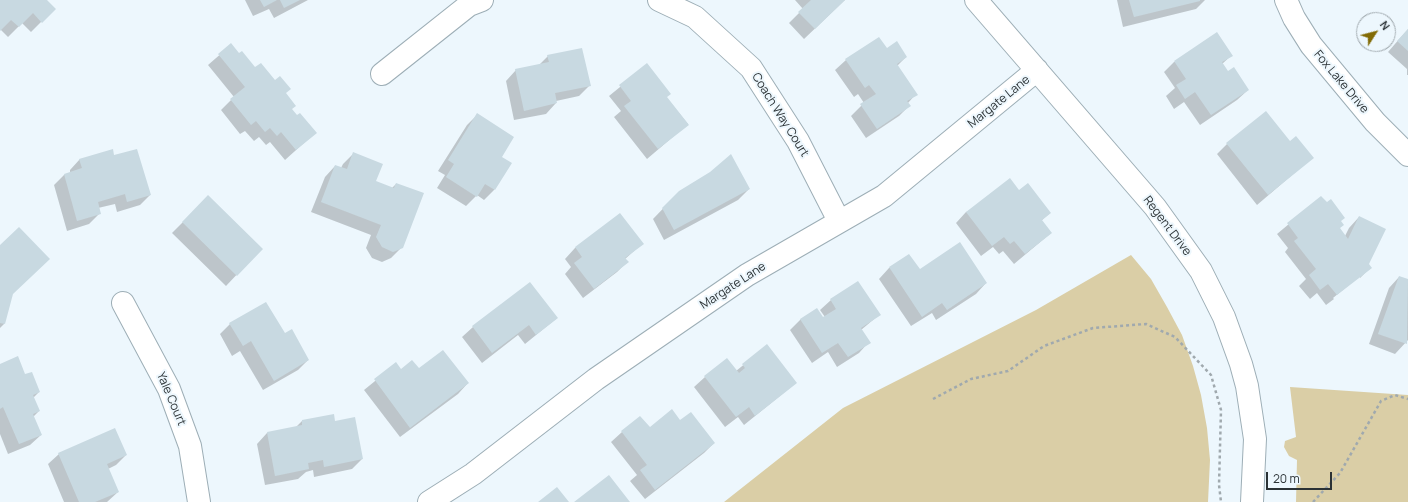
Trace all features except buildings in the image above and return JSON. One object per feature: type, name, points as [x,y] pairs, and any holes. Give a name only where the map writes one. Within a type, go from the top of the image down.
[{"type":"street","points":[[382,74],[469,5],[482,0]]},
{"type":"street","name":"Coach Way Court","points":[[659,0],[695,17],[751,68],[798,141],[839,222]]},
{"type":"street","name":"Regent Drive","points":[[976,0],[1155,207],[1201,271],[1224,317],[1241,364],[1247,386],[1255,439],[1252,502]]},
{"type":"street","name":"Fox Lake Drive","points":[[1286,0],[1294,18],[1311,45],[1374,122],[1408,156]]},
{"type":"street","name":"Margate Lane","points":[[429,502],[472,474],[596,379],[747,275],[884,196],[1037,70]]},
{"type":"street","name":"Yale Court","points":[[124,303],[168,388],[190,446],[199,502]]},
{"type":"path","points":[[933,399],[971,380],[1008,371],[1044,346],[1093,328],[1146,324],[1175,337],[1211,375],[1221,410],[1219,485],[1221,502]]},
{"type":"path","points":[[1313,502],[1340,473],[1381,401],[1396,395],[1408,399]]},
{"type":"shaded area","points":[[1131,255],[1151,279],[1167,307],[1182,335],[1193,366],[1201,395],[1207,428],[1210,460],[1208,502],[724,502],[843,408],[1036,310]]},
{"type":"shaded area","points":[[1290,387],[1408,395],[1408,502],[1296,502],[1297,460],[1289,456],[1284,447],[1285,441],[1296,437]]}]
